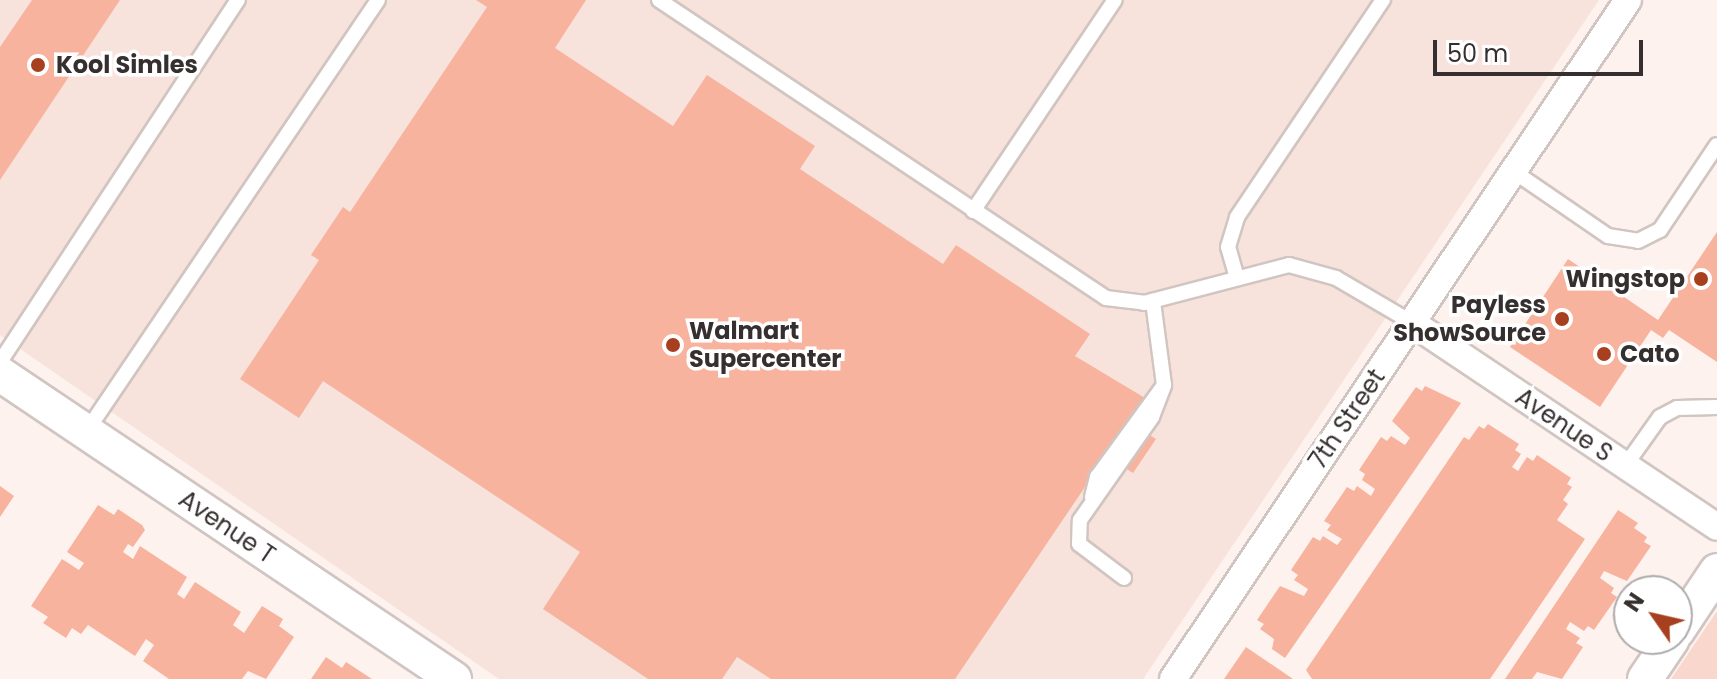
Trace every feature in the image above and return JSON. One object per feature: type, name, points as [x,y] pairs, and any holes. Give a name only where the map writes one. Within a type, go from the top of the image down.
[{"type":"street","name":"7th Street","points":[[1173,679],[1628,0]]},
{"type":"street","name":"Avenue S","points":[[1411,322],[1717,527]]},
{"type":"street","name":"Avenue T","points":[[0,374],[454,679]]},
{"type":"street","points":[[1693,607],[1717,571]]},
{"type":"street","points":[[1645,679],[1661,655]]},
{"type":"lane","points":[[0,362],[238,0]]},
{"type":"lane","points":[[86,432],[378,0]]},
{"type":"lane","points":[[659,0],[1106,298],[1127,304],[1153,301],[1289,265],[1320,271],[1411,322]]},
{"type":"lane","points":[[973,211],[1115,0]]},
{"type":"lane","points":[[1237,278],[1228,247],[1237,217],[1383,0]]},
{"type":"lane","points":[[1513,171],[1608,236],[1638,241],[1660,230],[1717,145]]},
{"type":"lane","points":[[1124,578],[1079,544],[1080,520],[1092,497],[1107,484],[1152,417],[1164,385],[1153,301]]},
{"type":"lane","points":[[1625,466],[1660,417],[1677,408],[1717,407]]},
{"type":"shaded area","points":[[0,0],[1599,0],[1143,679],[499,679],[0,335]]},
{"type":"shaded area","points":[[1717,611],[1717,679],[1671,679],[1687,655],[1693,655],[1693,646]]},
{"type":"building","name":"Kool Simles","points":[[32,0],[120,0],[0,180],[0,47]]},
{"type":"building","name":"Walmart Supercenter","points":[[476,0],[586,0],[555,48],[673,126],[707,75],[815,146],[800,169],[943,264],[956,245],[1090,334],[1075,356],[1145,398],[1128,422],[1156,439],[1133,473],[1106,456],[955,679],[771,679],[737,657],[722,679],[648,679],[543,609],[580,552],[323,381],[299,418],[240,379],[319,260],[311,255],[343,207],[350,212],[487,7]]},
{"type":"building","points":[[1717,232],[1717,362],[1669,330],[1663,338],[1651,330],[1600,407],[1510,347],[1568,259],[1658,320]]},
{"type":"building","points":[[1425,386],[1461,403],[1285,658],[1272,649],[1274,639],[1260,629],[1264,624],[1257,620],[1280,586],[1304,596],[1308,589],[1294,580],[1298,575],[1291,570],[1313,537],[1320,541],[1323,536],[1337,545],[1342,539],[1327,530],[1331,525],[1324,521],[1347,487],[1354,491],[1357,486],[1371,496],[1375,489],[1362,480],[1365,474],[1359,470],[1381,437],[1387,441],[1391,436],[1405,445],[1410,438],[1392,421],[1416,387],[1422,391]]},
{"type":"building","points":[[1488,424],[1519,444],[1515,450],[1521,454],[1512,467],[1518,471],[1527,457],[1533,461],[1537,455],[1571,478],[1567,484],[1572,487],[1563,500],[1568,504],[1557,520],[1585,539],[1490,679],[1312,679],[1306,670],[1464,437],[1469,440],[1479,426],[1484,429]]},
{"type":"building","points":[[0,486],[14,496],[0,517]]},
{"type":"building","points":[[98,505],[114,515],[118,509],[142,525],[145,530],[133,547],[128,544],[123,552],[133,559],[140,546],[187,577],[177,594],[184,599],[195,582],[241,612],[233,625],[244,633],[262,606],[283,619],[279,626],[294,637],[266,679],[248,671],[242,679],[169,679],[143,661],[154,645],[146,639],[135,656],[88,625],[81,634],[72,628],[66,638],[43,623],[48,617],[31,606],[62,559],[79,570],[84,563],[67,552]]},
{"type":"building","points":[[1618,510],[1638,523],[1634,528],[1647,537],[1644,542],[1651,546],[1631,575],[1613,575],[1604,571],[1600,578],[1613,587],[1613,603],[1594,630],[1588,626],[1584,631],[1570,622],[1566,629],[1580,638],[1576,643],[1583,647],[1562,679],[1537,672],[1532,679],[1505,679]]},
{"type":"building","points":[[1246,647],[1293,679],[1224,679]]},
{"type":"building","points":[[326,657],[342,668],[346,662],[372,679],[311,679]]},
{"type":"place","name":"Kool Simles","points":[[38,65]]},
{"type":"place","name":"Wingstop","points":[[1701,279]]},
{"type":"place","name":"Payless ShowSource","points":[[1562,319]]},
{"type":"place","name":"Walmart Supercenter","points":[[673,345]]},
{"type":"place","name":"Cato","points":[[1604,354]]}]
